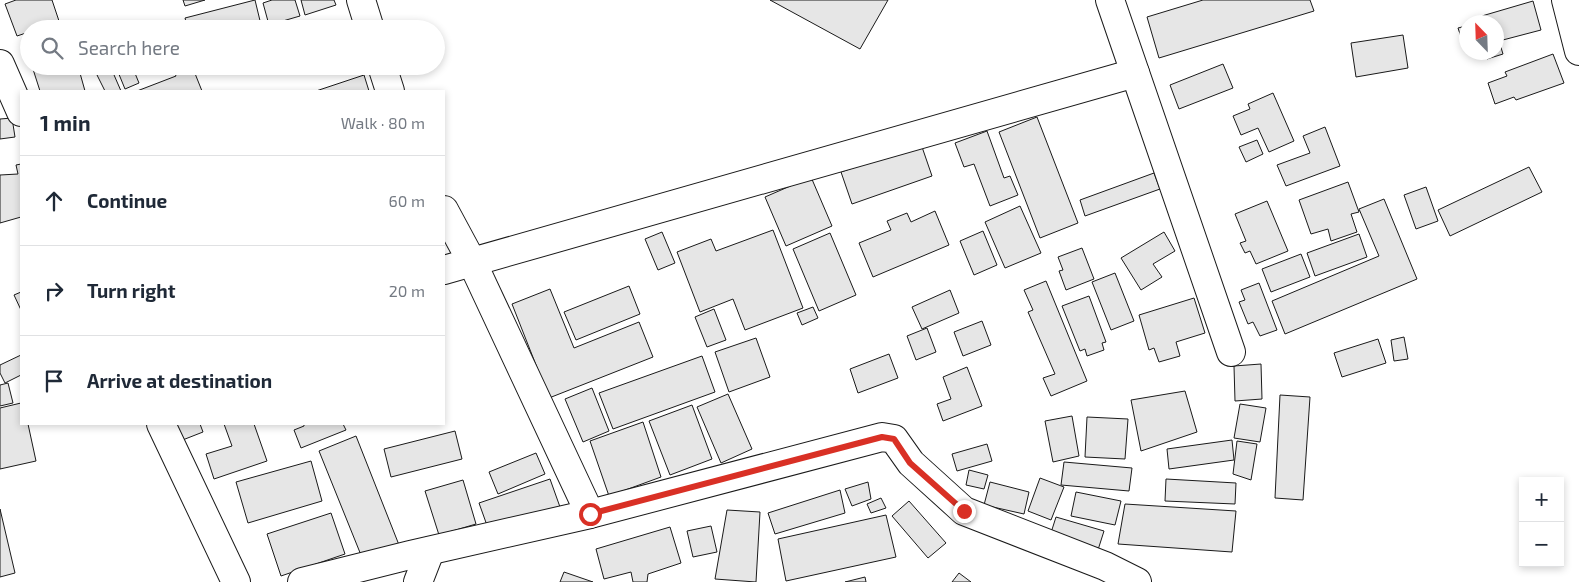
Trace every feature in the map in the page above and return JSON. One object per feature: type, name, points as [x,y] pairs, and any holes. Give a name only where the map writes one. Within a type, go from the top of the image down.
[{"type":"street","points":[[361,0],[367,20]]},
{"type":"street","points":[[1110,0],[1231,352]]},
{"type":"street","points":[[1566,0],[1579,51]]},
{"type":"street","points":[[0,64],[20,110]]},
{"type":"street","points":[[445,270],[1135,73]]},
{"type":"street","points":[[385,75],[390,90]]},
{"type":"street","points":[[445,212],[472,262],[590,514]]},
{"type":"street","points":[[161,425],[236,582]]},
{"type":"street","points":[[302,582],[590,514],[882,437],[894,439],[910,463],[964,511],[1105,566],[1137,582]]},
{"type":"street","points":[[418,582],[430,551]]},
{"type":"building","points":[[16,0],[52,0],[59,20],[20,20],[20,35],[17,36],[5,4]]},
{"type":"building","points":[[183,0],[205,0],[185,6]]},
{"type":"building","points":[[255,0],[260,20],[186,20],[185,18]]},
{"type":"building","points":[[272,0],[295,0],[300,16],[286,20],[268,20],[263,3]]},
{"type":"building","points":[[301,0],[334,0],[336,5],[305,15]]},
{"type":"building","points":[[770,0],[888,0],[860,49]]},
{"type":"building","points":[[1203,0],[1310,0],[1314,11],[1159,58],[1147,17]]},
{"type":"building","points":[[1533,1],[1541,30],[1504,40],[1504,15],[1485,15]]},
{"type":"building","points":[[1403,35],[1408,68],[1356,77],[1351,43]]},
{"type":"building","points":[[1553,54],[1564,83],[1516,100],[1514,97],[1495,104],[1488,83],[1507,76],[1505,72]]},
{"type":"building","points":[[1223,64],[1233,88],[1179,109],[1170,85]]},
{"type":"building","points":[[35,75],[81,75],[85,90],[40,90]]},
{"type":"building","points":[[97,75],[114,75],[121,90],[104,90]]},
{"type":"building","points":[[119,75],[136,75],[139,83],[125,89]]},
{"type":"building","points":[[196,75],[202,90],[140,90],[176,76]]},
{"type":"building","points":[[364,75],[369,90],[319,90]]},
{"type":"building","points":[[1273,93],[1294,141],[1269,152],[1258,128],[1241,135],[1233,116],[1250,109],[1248,104]]},
{"type":"building","points":[[1037,117],[1078,223],[1040,238],[999,132]]},
{"type":"building","points":[[12,118],[15,137],[0,139],[0,119]]},
{"type":"building","points":[[1325,127],[1340,166],[1286,186],[1277,165],[1310,153],[1303,136]]},
{"type":"building","points":[[987,131],[1004,178],[1010,176],[1018,195],[990,206],[974,164],[964,167],[955,143]]},
{"type":"building","points":[[1257,140],[1263,154],[1246,162],[1239,147]]},
{"type":"building","points":[[921,144],[932,176],[852,204],[841,172]]},
{"type":"building","points":[[20,164],[20,217],[0,223],[0,175],[18,174],[16,165]]},
{"type":"building","points":[[1529,167],[1542,192],[1450,236],[1438,210]]},
{"type":"building","points":[[1154,173],[1160,189],[1085,216],[1080,200]]},
{"type":"building","points":[[811,177],[832,226],[786,246],[765,197]]},
{"type":"building","points":[[1348,182],[1359,212],[1351,214],[1357,232],[1331,241],[1328,229],[1311,234],[1299,200]]},
{"type":"building","points":[[1426,187],[1438,221],[1416,229],[1404,195]]},
{"type":"building","points":[[1384,199],[1417,279],[1285,334],[1272,301],[1379,256],[1359,209]]},
{"type":"building","points":[[1267,201],[1288,251],[1256,264],[1250,251],[1245,253],[1240,243],[1246,241],[1235,214]]},
{"type":"building","points":[[1020,206],[1041,253],[1005,268],[985,222]]},
{"type":"building","points":[[935,211],[949,245],[873,277],[859,243],[891,230],[887,221],[907,213],[911,222]]},
{"type":"building","points":[[773,230],[803,308],[745,330],[733,299],[700,312],[677,252],[711,239],[716,251]]},
{"type":"building","points":[[983,231],[997,265],[974,275],[960,241]]},
{"type":"building","points":[[662,232],[675,263],[658,270],[645,239]]},
{"type":"building","points":[[1164,232],[1175,251],[1153,264],[1162,277],[1141,290],[1121,258]]},
{"type":"building","points":[[830,233],[856,295],[819,311],[793,249]]},
{"type":"building","points":[[1359,234],[1367,257],[1315,276],[1307,253]]},
{"type":"building","points":[[1082,248],[1094,279],[1066,290],[1059,271],[1063,270],[1058,257]]},
{"type":"building","points":[[1301,254],[1310,277],[1271,292],[1262,269]]},
{"type":"building","points":[[1115,273],[1134,321],[1111,330],[1092,282]]},
{"type":"building","points":[[1046,281],[1087,381],[1051,396],[1043,378],[1055,374],[1028,312],[1033,310],[1024,290]]},
{"type":"building","points":[[1259,283],[1277,330],[1260,336],[1253,322],[1248,324],[1239,302],[1245,300],[1241,290]]},
{"type":"building","points":[[629,286],[640,314],[576,340],[564,312]]},
{"type":"building","points":[[550,289],[574,348],[639,322],[653,357],[549,398],[512,304]]},
{"type":"building","points":[[950,290],[959,313],[922,329],[912,307]]},
{"type":"building","points":[[20,292],[20,308],[14,295]]},
{"type":"building","points":[[1089,296],[1106,342],[1102,343],[1104,350],[1087,356],[1085,349],[1080,351],[1062,306]]},
{"type":"building","points":[[1194,298],[1205,333],[1176,342],[1180,356],[1159,362],[1154,348],[1149,350],[1139,315]]},
{"type":"building","points":[[813,307],[818,318],[802,325],[797,313]]},
{"type":"building","points":[[714,309],[726,340],[707,347],[695,317]]},
{"type":"building","points":[[982,321],[991,345],[963,356],[954,332]]},
{"type":"building","points":[[927,328],[936,352],[916,360],[907,336]]},
{"type":"building","points":[[1404,337],[1408,359],[1394,361],[1391,340]]},
{"type":"building","points":[[756,338],[770,377],[729,392],[715,352]]},
{"type":"building","points":[[1378,339],[1386,363],[1342,377],[1334,353]]},
{"type":"building","points":[[889,354],[898,378],[858,393],[850,369]]},
{"type":"building","points":[[20,355],[20,376],[5,383],[0,373],[0,365]]},
{"type":"building","points":[[702,356],[715,392],[613,429],[599,393]]},
{"type":"building","points":[[1261,364],[1262,399],[1235,401],[1234,366]]},
{"type":"building","points":[[967,367],[982,406],[943,421],[937,404],[951,399],[943,377]]},
{"type":"building","points":[[8,383],[13,403],[0,406],[0,385]]},
{"type":"building","points":[[592,388],[609,431],[583,442],[565,399]]},
{"type":"building","points":[[1185,391],[1197,432],[1141,451],[1131,400]]},
{"type":"building","points":[[728,394],[752,449],[721,463],[697,407]]},
{"type":"building","points":[[1280,395],[1310,397],[1303,500],[1275,498]]},
{"type":"building","points":[[20,403],[20,425],[28,425],[36,461],[0,469],[0,408]]},
{"type":"building","points":[[1240,404],[1266,408],[1260,442],[1234,438]]},
{"type":"building","points":[[692,405],[712,459],[670,475],[649,421]]},
{"type":"building","points":[[1072,416],[1079,456],[1053,462],[1045,421]]},
{"type":"building","points":[[1087,417],[1128,419],[1125,459],[1085,457]]},
{"type":"building","points":[[643,422],[661,477],[609,496],[590,441]]},
{"type":"building","points":[[174,425],[200,425],[203,432],[180,441]]},
{"type":"building","points":[[224,425],[254,425],[267,461],[214,479],[206,454],[232,446]]},
{"type":"building","points":[[344,425],[346,430],[301,448],[294,430],[304,426]]},
{"type":"building","points":[[455,431],[462,459],[391,477],[384,449]]},
{"type":"building","points":[[356,436],[401,550],[365,565],[319,451]]},
{"type":"building","points":[[1232,440],[1234,460],[1169,469],[1167,449]]},
{"type":"building","points":[[1237,441],[1257,444],[1251,480],[1233,474]]},
{"type":"building","points":[[987,444],[992,461],[957,471],[952,454]]},
{"type":"building","points":[[536,453],[545,474],[498,494],[489,472]]},
{"type":"building","points":[[311,461],[322,501],[248,523],[236,482]]},
{"type":"building","points":[[1064,462],[1132,468],[1129,491],[1061,485]]},
{"type":"building","points":[[969,470],[988,475],[984,489],[966,485]]},
{"type":"building","points":[[1040,478],[1064,487],[1051,520],[1028,511]]},
{"type":"building","points":[[550,479],[560,507],[489,531],[479,503]]},
{"type":"building","points":[[1166,479],[1236,483],[1235,504],[1165,501]]},
{"type":"building","points":[[463,480],[476,524],[439,535],[425,491]]},
{"type":"building","points":[[868,482],[871,499],[852,506],[845,489]]},
{"type":"building","points":[[990,482],[1029,492],[1024,514],[984,505]]},
{"type":"building","points":[[840,490],[845,513],[775,534],[768,513]]},
{"type":"building","points":[[1076,492],[1121,501],[1115,525],[1071,516]]},
{"type":"building","points":[[881,498],[886,508],[871,513],[867,504]]},
{"type":"building","points":[[909,501],[946,543],[928,558],[892,516]]},
{"type":"building","points":[[1125,504],[1236,511],[1232,552],[1118,544]]},
{"type":"building","points":[[0,509],[15,573],[0,577]]},
{"type":"building","points":[[727,510],[760,512],[756,582],[715,579]]},
{"type":"building","points":[[331,513],[345,554],[281,576],[267,534]]},
{"type":"building","points":[[886,515],[896,557],[786,581],[778,539]]},
{"type":"building","points":[[1056,517],[1104,531],[1097,553],[1049,539]]},
{"type":"building","points":[[711,526],[717,552],[693,557],[687,531]]},
{"type":"building","points":[[670,527],[681,563],[648,574],[647,582],[633,582],[631,572],[604,579],[596,549]]},
{"type":"building","points":[[564,572],[593,582],[560,582]]},
{"type":"building","points":[[959,573],[971,582],[952,582]]},
{"type":"building","points":[[865,577],[866,582],[845,582]]},
{"type":"route","points":[[590,514],[882,437],[894,439],[910,463],[964,511]]}]
